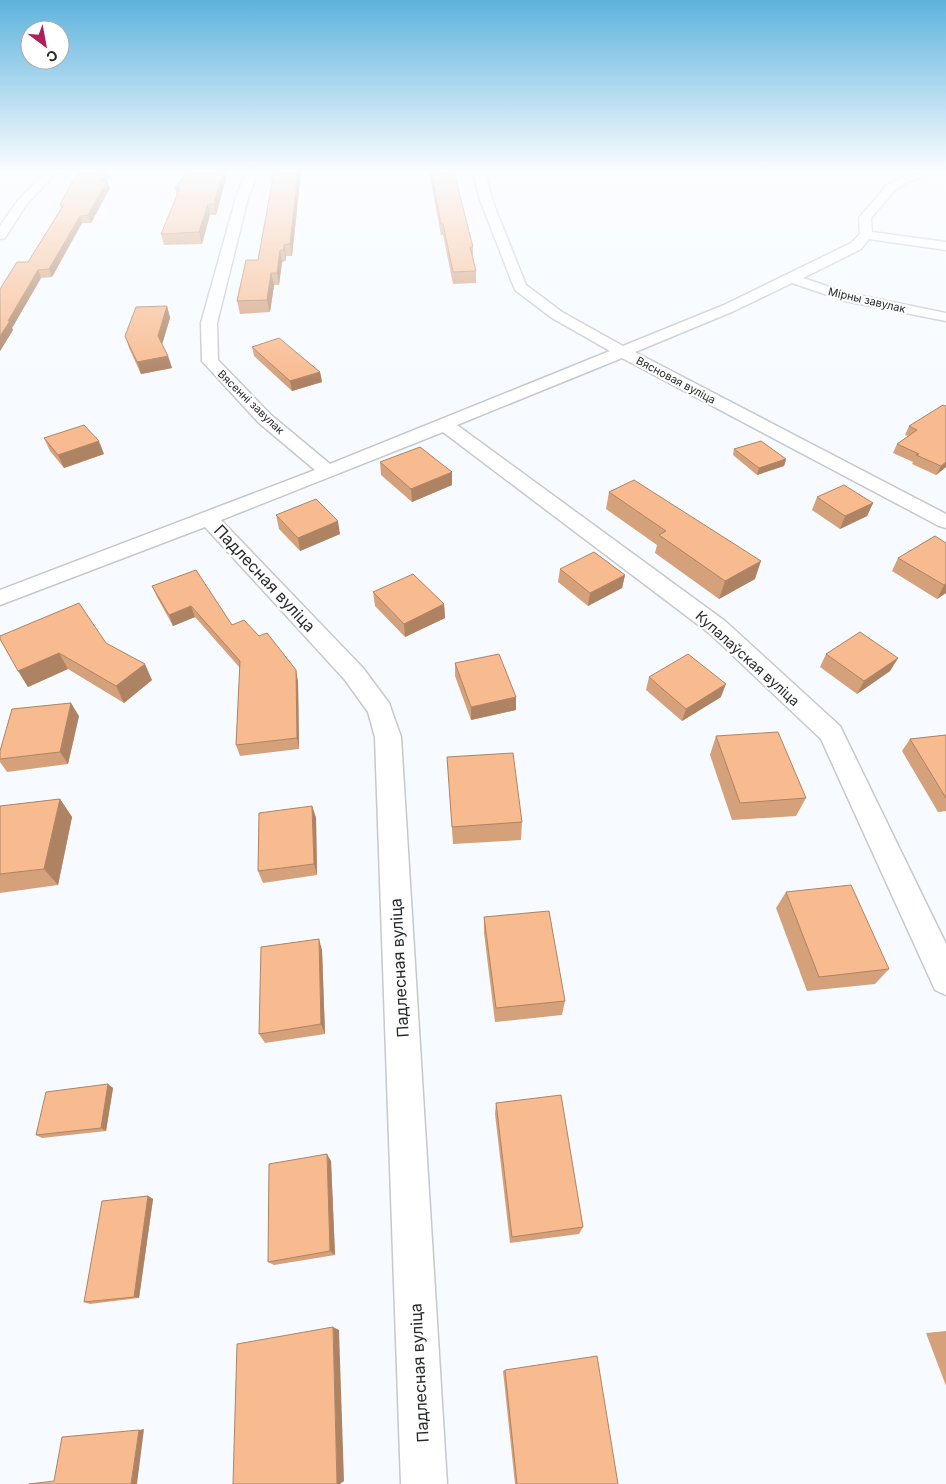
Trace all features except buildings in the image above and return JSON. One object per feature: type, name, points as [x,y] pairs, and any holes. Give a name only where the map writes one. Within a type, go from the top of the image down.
[{"type":"street","name":"Вясенні завулак","points":[[231,241],[209,323],[210,361],[265,419],[328,472]]},
{"type":"street","name":"Вясновая вуліца","points":[[502,241],[520,287],[557,315],[621,351],[946,522]]},
{"type":"street","points":[[0,598],[328,472],[729,308],[835,257],[856,246],[861,241]]},
{"type":"street","points":[[908,241],[946,246]]},
{"type":"street","name":"Мірны завулак","points":[[790,278],[846,297],[946,317]]},
{"type":"street","name":"Купалаўская вуліца","points":[[444,424],[717,627],[831,733],[946,979]]},
{"type":"street","name":"Падлесная вуліца","points":[[209,519],[354,674],[380,710],[388,737],[424,1484]]}]
